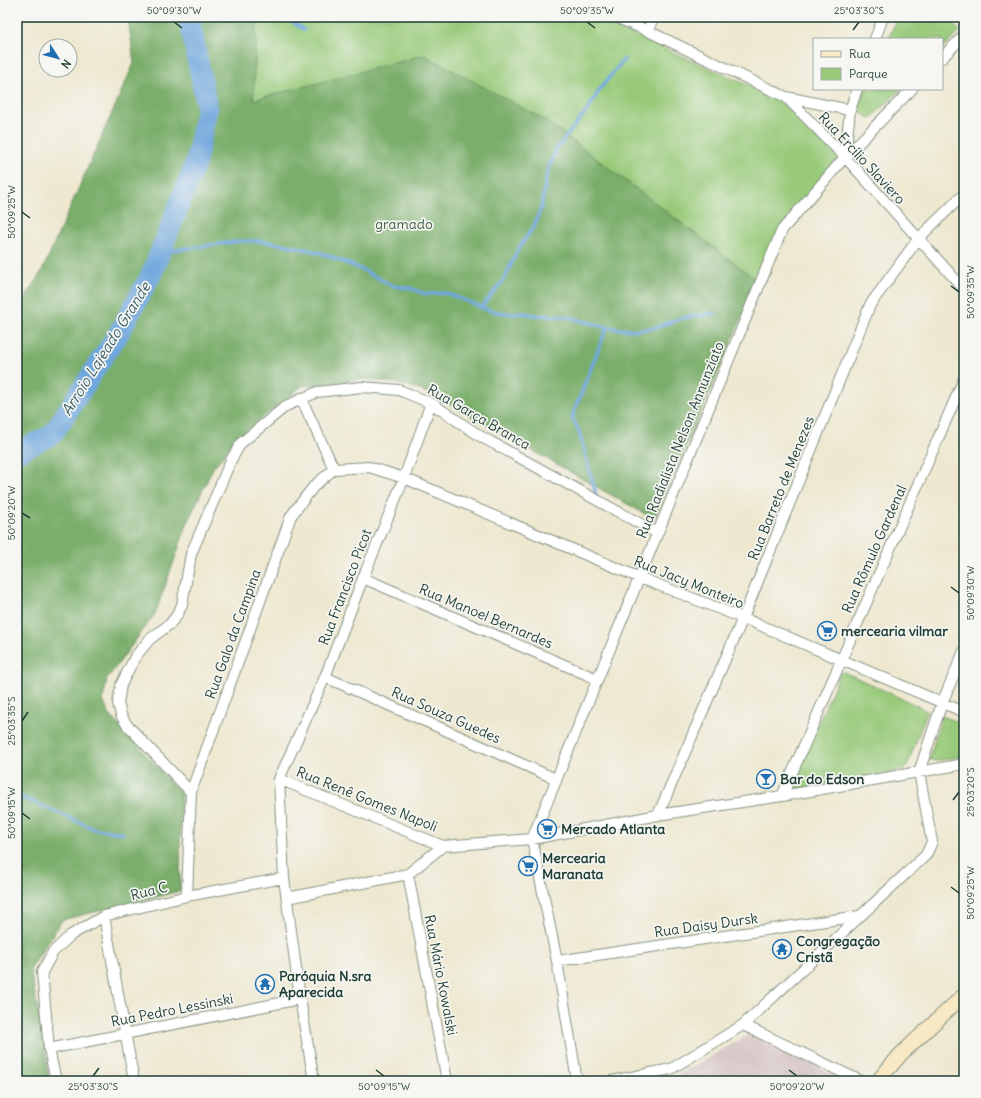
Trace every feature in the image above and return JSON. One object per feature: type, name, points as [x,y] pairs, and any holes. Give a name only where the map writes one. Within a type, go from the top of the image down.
[{"type":"main road","points":[[878,1081],[901,1054],[964,995]]},
{"type":"street","name":"Rua Ercílio Slaviero","points":[[615,17],[648,31],[786,97],[845,157],[964,289]]},
{"type":"street","points":[[648,31],[653,17]]},
{"type":"street","points":[[875,38],[882,17]]},
{"type":"street","points":[[943,57],[964,35]]},
{"type":"street","points":[[845,157],[850,110],[857,90]]},
{"type":"street","name":"Rua Radialista Nelson Annunziato","points":[[532,839],[638,577],[782,230],[845,157],[911,90]]},
{"type":"street","points":[[786,97],[850,110]]},
{"type":"street","name":"Rua Barreto de Menezes","points":[[658,815],[742,618],[870,305],[918,239],[964,194]]},
{"type":"street","name":"Rua Rômulo Gardenal","points":[[782,796],[964,379]]},
{"type":"street","name":"Rua Garça Branca","points":[[191,792],[127,725],[121,715],[118,703],[121,685],[135,657],[150,639],[170,624],[177,616],[182,605],[191,554],[231,460],[246,439],[286,406],[300,398],[317,392],[362,387],[399,390],[432,403],[480,436],[657,533]]},
{"type":"street","points":[[300,398],[334,469],[370,466],[404,478]]},
{"type":"street","name":"Rua Francisco Picot","points":[[279,779],[326,677],[363,578],[404,478],[432,403]]},
{"type":"street","name":"Rua Galo da Campina","points":[[187,896],[191,792],[291,516],[314,486],[334,469]]},
{"type":"street","name":"Rua Jacy Monteiro","points":[[404,478],[964,712]]},
{"type":"street","name":"Rua Manoel Bernardes","points":[[363,578],[597,679]]},
{"type":"street","points":[[612,1081],[671,1069],[743,1026],[926,855],[932,842],[919,772],[942,703],[964,650]]},
{"type":"street","name":"Rua Souza Guedes","points":[[326,677],[556,779]]},
{"type":"street","name":"Rua Renê Gomes Napoli","points":[[279,779],[443,846],[532,839],[658,815],[782,796],[964,764]]},
{"type":"street","points":[[279,779],[284,878],[300,999],[314,1081]]},
{"type":"street","points":[[532,839],[557,961],[577,1081]]},
{"type":"street","name":"Rua Renê Gomes Napoli","points":[[287,898],[408,874],[443,846]]},
{"type":"street","name":"Rua Mário Kowalski","points":[[408,874],[447,1081]]},
{"type":"street","name":"Rua C","points":[[50,1049],[42,972],[53,952],[71,935],[104,916],[187,896],[284,878]]},
{"type":"street","points":[[104,916],[134,1081]]},
{"type":"street","name":"Rua Daisy Dursk","points":[[557,961],[859,916]]},
{"type":"street","name":"Rua Pedro Lessinski","points":[[50,1049],[300,999]]},
{"type":"street","points":[[743,1026],[861,1081]]},
{"type":"street","points":[[50,1049],[56,1081]]},
{"type":"shaded area","points":[[748,1035],[813,1063],[842,1081],[649,1081],[676,1076]]},
{"type":"green space","name":"gramado","points":[[128,17],[257,17],[253,100],[424,55],[545,120],[758,281],[654,519],[435,396],[407,385],[365,379],[302,386],[237,438],[213,468],[189,519],[155,614],[107,679],[103,700],[109,714],[181,793],[180,891],[62,920],[30,970],[44,1039],[49,1081],[17,1081],[17,310],[42,271],[134,63]]},
{"type":"green space","points":[[257,17],[593,17],[775,97],[841,159],[781,229],[758,281],[545,120],[253,100]]},
{"type":"green space","points":[[898,17],[946,17],[960,31],[943,48],[943,38],[888,38]]},
{"type":"green space","points":[[866,90],[900,90],[871,118],[856,111]]},
{"type":"green space","points":[[844,672],[922,708],[927,712],[907,766],[903,770],[794,790],[791,786],[840,673]]},
{"type":"green space","points":[[942,716],[964,724],[964,756],[936,761],[929,759]]},
{"type":"waterway","name":"Arroio Lajeado Grande","points":[[17,452],[52,435],[120,331],[152,273],[196,162],[207,107],[189,17]]},
{"type":"waterway","points":[[191,25],[205,17]]},
{"type":"waterway","points":[[285,17],[304,30]]},
{"type":"waterway","points":[[481,308],[505,278],[517,251],[535,224],[541,208],[547,173],[557,148],[589,108],[600,89],[624,59]]},
{"type":"waterway","points":[[160,252],[242,241],[260,241],[287,245],[321,253],[359,268],[393,286],[410,288],[425,294],[446,293],[491,311],[513,314],[524,313],[568,317],[618,329],[637,330],[654,328],[682,318],[716,313]]},
{"type":"waterway","points":[[596,495],[579,431],[572,417],[607,327]]},
{"type":"waterway","points":[[17,795],[95,829],[123,833]]},
{"type":"place","name":"mercearia vilmar","points":[[827,631]]},
{"type":"place","name":"Bar do Edson","points":[[766,779]]},
{"type":"place","name":"Mercado Atlanta","points":[[547,829]]},
{"type":"place","name":"Mercearia Maranata","points":[[528,866]]},
{"type":"place","name":"Congregação Cristã","points":[[782,949]]},
{"type":"place","name":"Paróquia N.sra Aparecida","points":[[265,984]]}]
